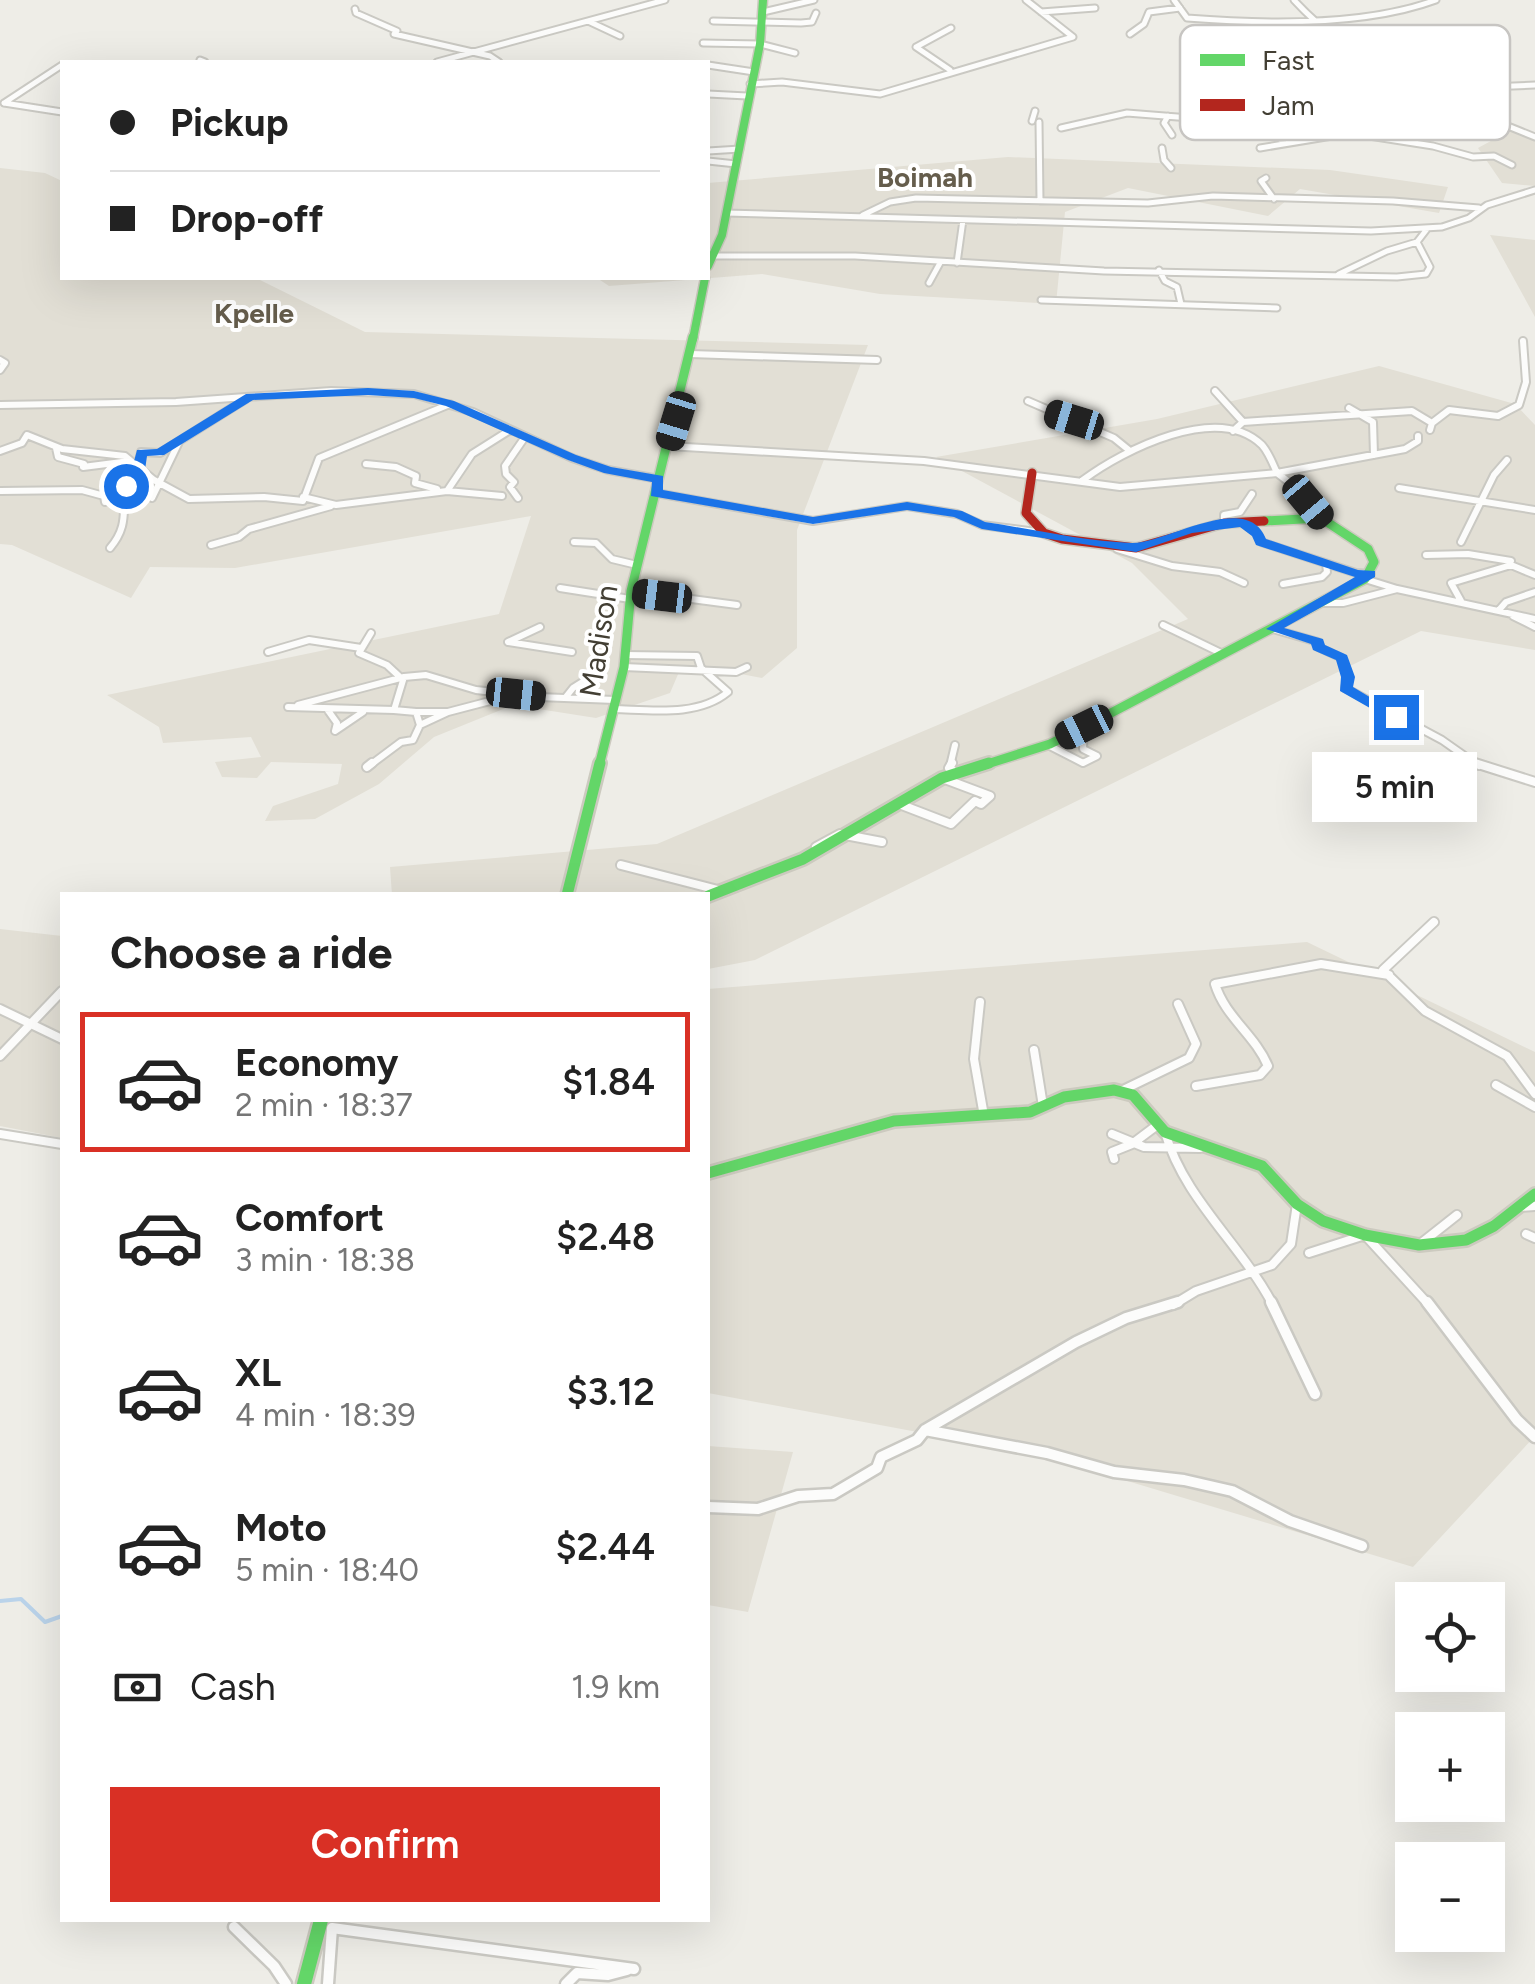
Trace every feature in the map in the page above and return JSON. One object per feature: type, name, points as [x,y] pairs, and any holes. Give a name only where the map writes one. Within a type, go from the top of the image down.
[{"type":"street","points":[[633,0],[644,6]]},
{"type":"street","points":[[447,60],[666,0]]},
{"type":"street","points":[[713,22],[814,0]]},
{"type":"street","points":[[710,94],[750,84],[782,82],[880,94],[950,70],[1073,37],[1026,0]]},
{"type":"street","points":[[1174,0],[1187,18],[1213,20],[1400,15],[1436,0]]},
{"type":"street","points":[[1294,0],[1317,25]]},
{"type":"street","points":[[1041,12],[1095,8]]},
{"type":"street","points":[[1130,34],[1144,24],[1149,12],[1180,8]]},
{"type":"street","points":[[356,9],[356,14],[395,32],[493,60]]},
{"type":"street","points":[[763,11],[812,22],[816,13]]},
{"type":"street","points":[[710,259],[722,235],[763,11]]},
{"type":"street","points":[[588,21],[620,36]]},
{"type":"street","points":[[950,70],[916,47],[951,28]]},
{"type":"street","points":[[703,43],[760,44],[796,53]]},
{"type":"street","points":[[2,103],[46,79],[60,66]]},
{"type":"street","points":[[710,66],[750,84]]},
{"type":"street","points":[[1510,86],[1535,85]]},
{"type":"street","points":[[2,103],[60,112]]},
{"type":"street","points":[[1036,111],[1040,201]]},
{"type":"street","points":[[1061,128],[1127,113],[1180,117]]},
{"type":"street","points":[[1168,116],[1164,122],[1172,135]]},
{"type":"street","points":[[1510,127],[1535,137]]},
{"type":"street","points":[[1260,148],[1307,140]]},
{"type":"street","points":[[1402,140],[1473,158],[1494,156],[1512,165]]},
{"type":"street","points":[[1162,148],[1164,160],[1171,168]]},
{"type":"street","points":[[710,151],[740,149]]},
{"type":"street","points":[[710,161],[736,164]]},
{"type":"street","points":[[1266,178],[1261,182],[1274,199]]},
{"type":"street","points":[[1374,190],[1380,202]]},
{"type":"street","points":[[859,217],[890,202],[916,198],[1148,203],[1195,196],[1479,208],[1533,191]]},
{"type":"street","points":[[1335,276],[1387,241],[1469,218],[1479,208]]},
{"type":"street","points":[[726,213],[1417,242]]},
{"type":"street","points":[[957,263],[963,220]]},
{"type":"street","points":[[710,261],[855,256],[940,263],[1335,276],[1426,274],[1430,267],[1417,242],[1420,232]]},
{"type":"street","points":[[929,283],[940,263]]},
{"type":"street","points":[[1159,270],[1165,281],[1177,287],[1181,304]]},
{"type":"street","name":"Madison","points":[[568,892],[625,661],[637,565],[705,280]]},
{"type":"street","points":[[1041,300],[1277,308]]},
{"type":"street","points":[[1233,430],[1243,422],[1412,411],[1431,426],[1449,410],[1496,416],[1514,411],[1525,395],[1528,374],[1524,341]]},
{"type":"street","points":[[690,354],[877,360]]},
{"type":"street","points":[[0,360],[5,363],[0,370]]},
{"type":"street","points":[[1215,391],[1243,422]]},
{"type":"street","points":[[0,405],[368,392],[414,394],[450,404],[608,470],[659,479]]},
{"type":"street","points":[[110,548],[121,538],[128,498],[126,486],[141,452],[160,453],[250,397]]},
{"type":"street","points":[[1028,401],[1114,438],[1130,451]]},
{"type":"street","points":[[300,515],[320,458],[450,404]]},
{"type":"street","points":[[1348,408],[1373,422],[1374,455]]},
{"type":"street","points":[[444,491],[466,462],[497,434],[510,430]]},
{"type":"street","points":[[710,895],[816,852],[942,778],[1048,745],[1084,727],[1368,576],[1374,562],[1368,549],[1321,518],[1294,486],[1277,473],[1262,445],[1233,430],[1185,431],[1130,451],[1099,466],[1083,480]]},
{"type":"street","points":[[0,450],[22,443],[26,435],[56,448],[109,453],[137,463],[159,482],[189,499],[264,496],[336,505]]},
{"type":"street","points":[[668,446],[924,461],[1120,487],[1277,473],[1405,448],[1418,441],[1418,436]]},
{"type":"street","points":[[518,498],[504,466],[525,437]]},
{"type":"street","points":[[152,498],[159,482],[173,468],[179,442]]},
{"type":"street","points":[[56,448],[58,457],[84,467],[137,463]]},
{"type":"street","points":[[1460,542],[1494,475],[1507,460]]},
{"type":"street","points":[[366,464],[406,470],[416,476],[415,483],[444,491],[502,496]]},
{"type":"street","points":[[1032,474],[1024,505],[1044,533]]},
{"type":"street","points":[[1398,488],[1535,510]]},
{"type":"street","points":[[0,490],[82,490],[104,496],[105,502]]},
{"type":"street","points":[[211,546],[336,505],[444,491]]},
{"type":"street","points":[[656,493],[813,520],[907,506],[957,514],[982,525],[1136,548],[1224,522],[1321,518]]},
{"type":"street","points":[[1224,522],[1224,515],[1240,512],[1252,494]]},
{"type":"street","points":[[1243,524],[1258,534],[1260,542],[1397,588],[1535,619]]},
{"type":"street","points":[[574,542],[596,543],[612,559],[637,565]]},
{"type":"street","points":[[1103,544],[1172,566],[1220,572],[1244,584]]},
{"type":"street","points":[[1426,555],[1468,554],[1519,564],[1451,583],[1461,601]]},
{"type":"street","points":[[1283,584],[1322,577],[1327,572],[1326,564]]},
{"type":"street","points":[[1515,565],[1535,575]]},
{"type":"street","points":[[560,588],[737,605]]},
{"type":"street","points":[[1318,603],[1343,602],[1397,588]]},
{"type":"street","points":[[1499,610],[1506,602],[1535,592]]},
{"type":"street","points":[[1510,613],[1535,627]]},
{"type":"street","points":[[1162,625],[1222,653]]},
{"type":"street","points":[[540,627],[508,642],[529,645],[540,652],[572,652]]},
{"type":"street","points":[[1273,629],[1318,642],[1318,647],[1342,658],[1348,677],[1345,688],[1442,740],[1481,767],[1535,782]]},
{"type":"street","points":[[371,633],[359,653],[387,665],[403,678]]},
{"type":"street","points":[[268,652],[310,640],[361,648]]},
{"type":"street","points":[[448,712],[288,707],[403,678],[426,676],[476,690],[676,709],[719,702],[728,690],[701,668],[694,655],[625,661]]},
{"type":"street","points":[[625,661],[736,672],[747,667]]},
{"type":"street","points":[[565,698],[573,688],[600,671]]},
{"type":"street","points":[[394,710],[403,678]]},
{"type":"street","points":[[367,767],[401,742],[412,740],[420,725],[448,712],[516,694]]},
{"type":"street","points":[[327,710],[338,723],[335,731],[364,711]]},
{"type":"street","points":[[416,712],[420,725]]},
{"type":"street","points":[[1048,745],[1083,762],[1097,756],[1083,749],[1084,727]]},
{"type":"street","points":[[955,745],[949,768],[956,773]]},
{"type":"street","points":[[899,804],[951,824],[975,802],[981,804],[990,796],[942,778]]},
{"type":"street","points":[[848,834],[882,842]]},
{"type":"street","points":[[621,865],[720,891]]},
{"type":"street","points":[[1434,922],[1384,970],[1425,1012],[1508,1056],[1535,1094]]},
{"type":"street","points":[[1196,1086],[1260,1075],[1268,1066],[1264,1053],[1226,1012],[1215,984],[1320,964],[1338,965],[1370,977],[1389,975]]},
{"type":"street","points":[[0,1056],[60,993]]},
{"type":"street","points":[[980,1002],[974,1060],[984,1116]]},
{"type":"street","points":[[710,1171],[894,1121],[1030,1112],[1091,1090],[1132,1089],[1165,1067],[1189,1058],[1196,1044],[1178,1004]]},
{"type":"street","points":[[0,1009],[60,1038]]},
{"type":"street","points":[[1034,1050],[1043,1106]]},
{"type":"street","points":[[1496,1085],[1535,1107]]},
{"type":"street","points":[[1118,1091],[1133,1095],[1144,1105],[1163,1134],[1204,1207],[1253,1272],[1316,1394]]},
{"type":"street","points":[[0,1134],[60,1144]]},
{"type":"street","points":[[1112,1134],[1132,1144],[1163,1134]]},
{"type":"street","points":[[1114,1160],[1112,1152],[1163,1134],[1262,1166],[1297,1204],[1323,1221],[1364,1236],[1419,1246],[1466,1240],[1494,1226],[1535,1194]]},
{"type":"street","points":[[710,1507],[758,1509],[798,1496],[833,1494],[877,1468],[881,1457],[917,1440],[925,1430],[1076,1342],[1126,1318],[1175,1304],[1196,1291],[1272,1265],[1291,1244],[1297,1204]]},
{"type":"street","points":[[1514,1207],[1535,1206]]},
{"type":"street","points":[[1419,1246],[1456,1216]]},
{"type":"street","points":[[1309,1253],[1364,1236]]},
{"type":"street","points":[[1364,1236],[1422,1295],[1517,1420],[1535,1437]]},
{"type":"street","points":[[925,1430],[1047,1452],[1114,1472],[1184,1480],[1232,1491],[1290,1522],[1362,1546]]},
{"type":"street","points":[[304,1984],[320,1922]]},
{"type":"street","points":[[234,1926],[274,1966],[286,1984]]},
{"type":"street","points":[[328,1984],[332,1928],[634,1969],[608,1975],[577,1974],[566,1984]]},
{"type":"shaded area","points":[[1510,131],[1535,135],[1535,186],[1502,183],[1478,148],[1493,140],[1510,140]]},
{"type":"shaded area","points":[[1008,157],[1330,170],[1448,187],[1439,213],[1300,189],[1268,216],[1128,188],[1065,212],[1056,304],[880,294],[762,274],[710,278],[710,183]]},
{"type":"shaded area","points":[[0,168],[45,173],[60,180],[60,280],[260,280],[365,332],[868,345],[797,530],[797,648],[762,678],[725,671],[679,672],[670,693],[596,718],[513,705],[434,737],[379,784],[315,819],[265,821],[273,806],[338,784],[342,764],[271,762],[257,778],[222,777],[215,762],[261,757],[251,737],[163,743],[159,727],[107,695],[499,614],[531,516],[235,568],[150,567],[131,598],[12,545],[0,544]]},
{"type":"shaded area","points":[[1490,235],[1535,240],[1535,317]]},
{"type":"shaded area","points":[[600,280],[686,280],[609,286]]},
{"type":"shaded area","points":[[1379,366],[1515,404],[1535,425],[1535,650],[1421,631],[755,960],[710,969],[710,892],[392,892],[390,867],[657,844],[1188,619],[1132,563],[936,457],[1157,419]]},
{"type":"shaded area","points":[[0,929],[60,936],[60,1138],[0,1126]]},
{"type":"shaded area","points":[[1307,942],[1535,1052],[1535,1436],[1413,1567],[1041,1455],[710,1393],[710,989]]},
{"type":"shaded area","points":[[710,1446],[793,1452],[748,1612],[710,1605]]},
{"type":"waterway","points":[[0,1601],[21,1599],[45,1622],[60,1617]]},
{"type":"traffic: fast","points":[[710,262],[722,235],[760,44],[763,0]]},
{"type":"traffic: fast","points":[[568,892],[624,667],[631,591],[682,394],[705,280]]},
{"type":"traffic: fast","points":[[710,895],[803,859],[942,778],[1050,744],[1092,723],[1365,579],[1374,562],[1368,549],[1321,518],[1264,521]]},
{"type":"traffic: fast","points":[[710,1172],[894,1121],[1030,1112],[1064,1097],[1114,1090],[1133,1095],[1165,1132],[1262,1166],[1297,1204],[1323,1221],[1365,1235],[1419,1245],[1466,1240],[1494,1226],[1535,1194]]},
{"type":"traffic: fast","points":[[304,1984],[320,1922]]},
{"type":"traffic: jam","points":[[1032,473],[1026,513],[1044,533],[1062,539],[1136,548],[1224,523],[1264,521]]},
{"type":"district","name":"Boimah","points":[[925,177]]},
{"type":"district","name":"Kpelle","points":[[254,313]]},
{"type":"route","points":[[126,486],[138,470],[141,452],[160,453],[250,397],[368,392],[414,394],[473,412],[572,458],[608,470],[659,479],[656,493],[813,520],[864,516],[907,506],[957,514],[982,525],[1136,548],[1224,522],[1243,524],[1258,534],[1260,542],[1356,574],[1370,574],[1273,629],[1318,642],[1318,647],[1342,658],[1348,677],[1345,688],[1396,717]]}]
